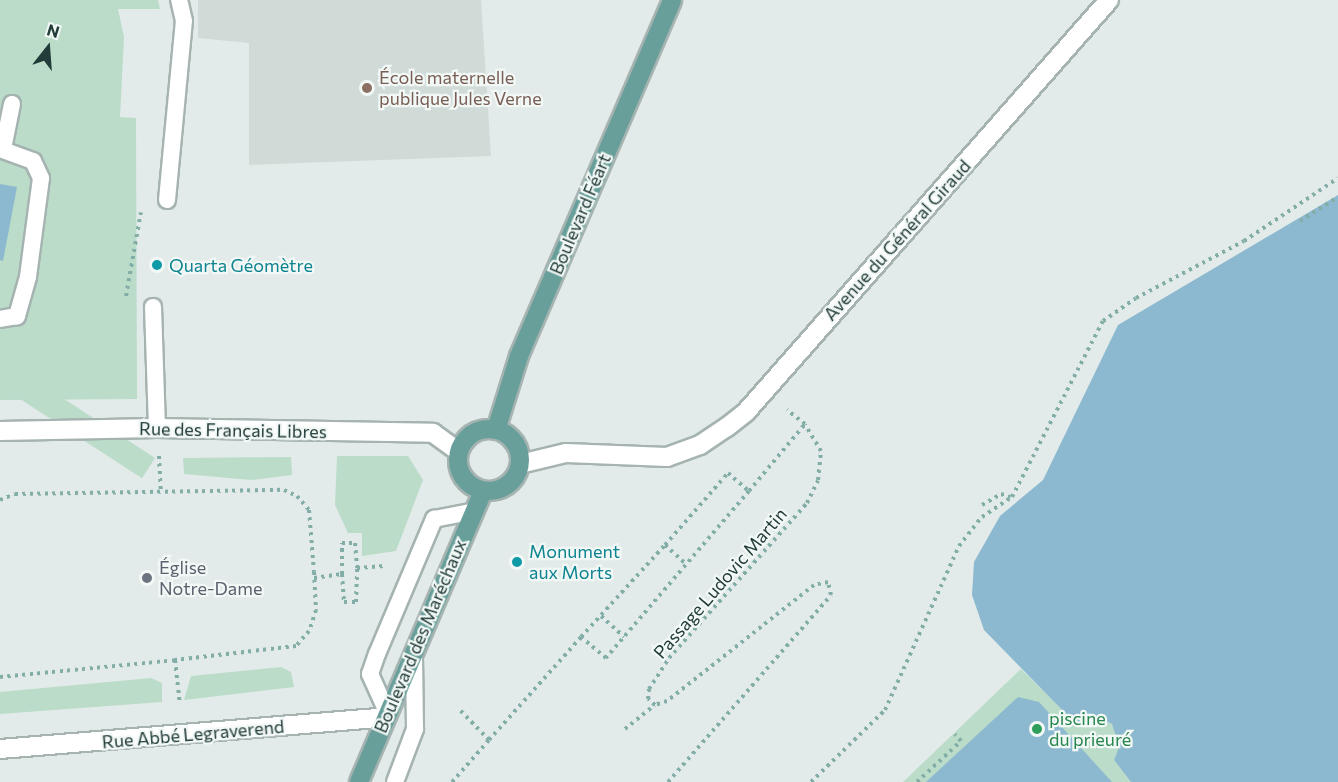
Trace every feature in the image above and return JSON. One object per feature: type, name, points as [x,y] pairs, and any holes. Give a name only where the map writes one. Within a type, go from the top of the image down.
[{"type":"main road","name":"Boulevard Féart","points":[[496,430],[519,356],[672,0]]},
{"type":"main road","points":[[496,430],[517,446],[520,464],[512,482],[503,488],[483,491],[460,472],[459,452],[477,431],[496,430]]},
{"type":"main road","name":"Boulevard des Maréchaux","points":[[359,782],[414,655],[471,512],[483,491]]},
{"type":"street","name":"Avenue du Général Giraud","points":[[520,464],[566,453],[667,457],[700,445],[746,412],[1109,0]]},
{"type":"street","name":"Rue des Français Libres","points":[[0,431],[157,428],[434,433],[459,452]]},
{"type":"street","name":"Rue Abbé Legraverend","points":[[0,749],[387,715]]},
{"type":"lane","points":[[167,200],[184,21],[179,0]]},
{"type":"lane","points":[[0,319],[17,316],[20,306],[28,277],[41,178],[33,161],[2,149],[12,104]]},
{"type":"lane","points":[[153,307],[157,428]]},
{"type":"lane","points":[[387,715],[370,674],[377,654],[434,519],[471,512]]},
{"type":"lane","points":[[395,782],[415,729],[414,655]]},
{"type":"path","points":[[811,782],[885,710],[959,546],[982,517],[1012,497],[1103,321],[1136,298],[1244,240],[1338,178]]},
{"type":"path","points":[[1300,221],[1338,197]]},
{"type":"path","points":[[153,307],[124,305],[143,203],[167,200]]},
{"type":"path","name":"Passage Ludovic Martin","points":[[655,705],[648,699],[649,689],[669,658],[807,503],[818,480],[821,451],[805,424],[787,410]]},
{"type":"path","points":[[581,637],[606,658],[805,424]]},
{"type":"path","points":[[157,428],[161,492]]},
{"type":"path","points":[[452,782],[728,473],[749,491]]},
{"type":"path","points":[[0,500],[15,494],[284,490],[297,496],[309,510],[316,610],[309,630],[296,646],[0,677]]},
{"type":"path","points":[[982,506],[1001,494],[1012,497]]},
{"type":"path","points":[[342,543],[355,543],[356,602],[344,602],[342,574],[342,543]]},
{"type":"path","points":[[665,544],[686,564]]},
{"type":"path","points":[[357,568],[381,566]]},
{"type":"path","points":[[314,578],[342,574]]},
{"type":"path","points":[[625,729],[655,705],[667,701],[814,585],[828,582],[831,586],[831,595],[813,619],[668,782]]},
{"type":"path","points":[[601,616],[624,637]]},
{"type":"path","points":[[175,660],[179,694]]},
{"type":"path","points":[[460,710],[489,740]]},
{"type":"path","points":[[917,782],[961,741],[955,734]]},
{"type":"shaded area","name":"École maternelle publique Jules Verne","points":[[198,0],[481,0],[491,156],[249,165],[249,43],[198,38]]},
{"type":"green space","points":[[0,0],[158,0],[160,9],[118,9],[124,37],[120,117],[136,118],[137,399],[0,400]]},
{"type":"green space","points":[[25,374],[155,458],[142,478],[12,394]]},
{"type":"green space","points":[[337,456],[408,456],[423,480],[396,551],[362,556],[362,533],[348,533],[335,505]]},
{"type":"green space","points":[[291,457],[292,475],[251,480],[184,474],[183,458]]},
{"type":"green space","points":[[281,667],[291,672],[294,687],[184,700],[191,676]]},
{"type":"green space","name":"piscine du prieuré","points":[[1021,669],[1076,723],[1099,718],[1112,724],[1119,747],[1114,760],[1131,782],[903,782]]},
{"type":"green space","points":[[151,678],[162,683],[162,702],[0,714],[0,692]]},
{"type":"water","points":[[0,184],[17,187],[3,261],[0,260]]},
{"type":"water","points":[[1338,195],[1338,782],[1131,782],[1114,760],[1119,747],[1112,724],[1099,718],[1076,724],[984,630],[972,595],[974,562],[1000,516],[1043,480],[1118,325]]},
{"type":"water","name":"piscine du prieuré","points":[[1018,697],[1039,702],[1112,782],[926,782]]},
{"type":"place","name":"École maternelle publique Jules Verne","points":[[367,88]]},
{"type":"place","name":"Quarta Géomètre","points":[[157,265]]},
{"type":"place","name":"Monument aux Morts","points":[[517,562]]},
{"type":"place","name":"Église Notre-Dame","points":[[147,578]]},
{"type":"place","name":"piscine du prieuré","points":[[1037,729]]}]
